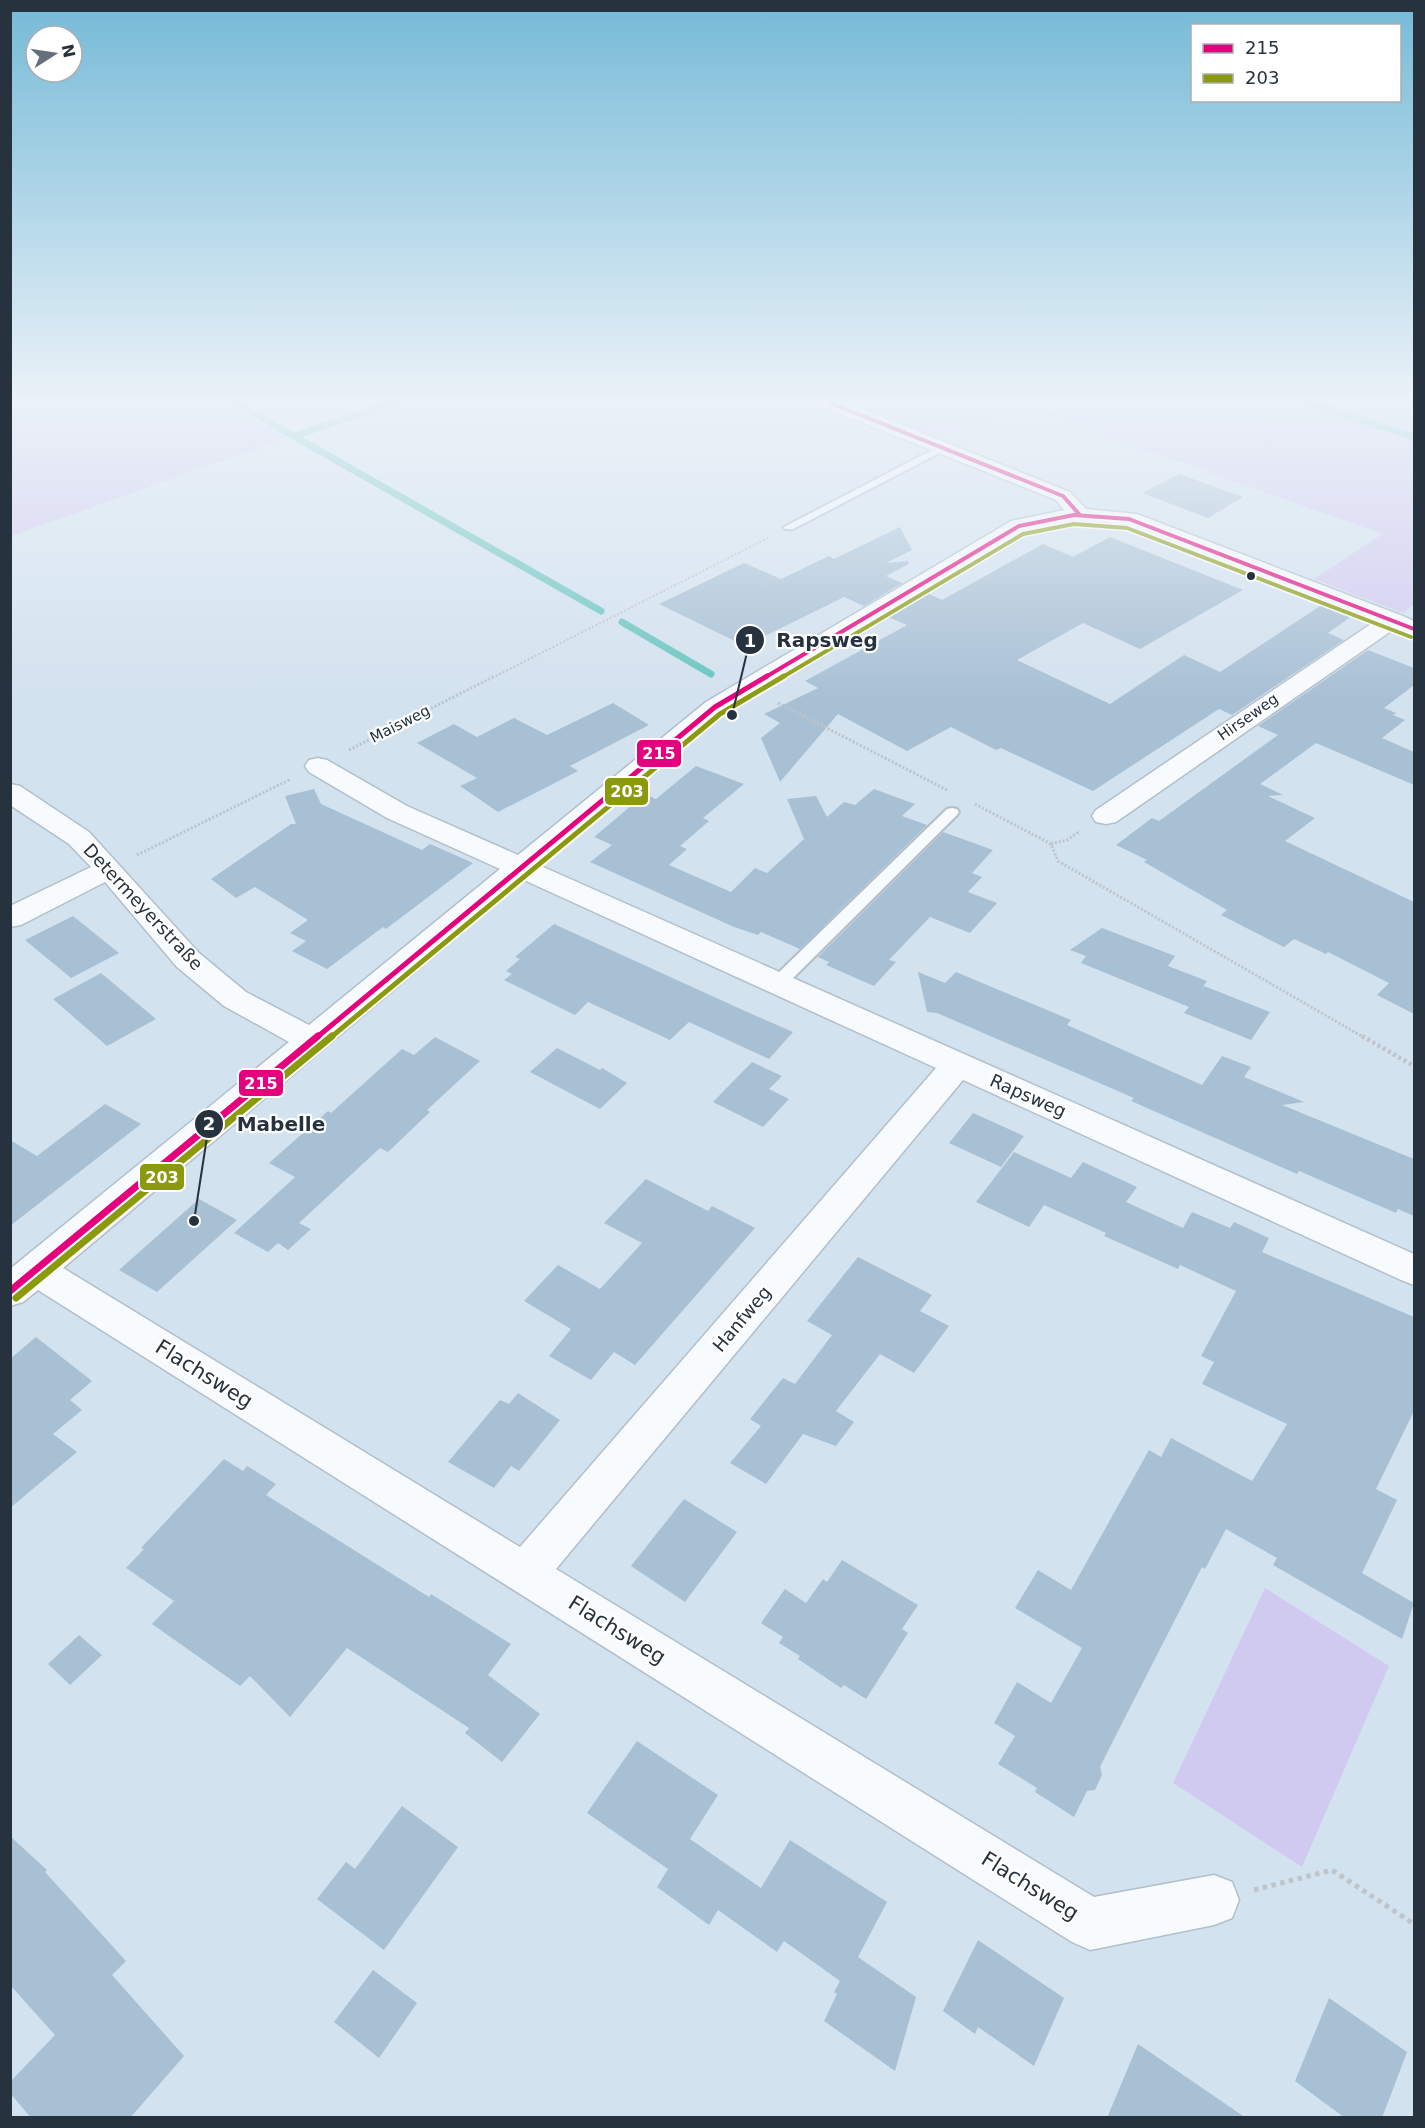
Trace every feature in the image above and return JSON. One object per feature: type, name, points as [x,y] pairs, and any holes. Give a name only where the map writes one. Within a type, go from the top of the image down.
[{"type":"street","points":[[1067,501],[1079,514]]},
{"type":"street","points":[[23,1280],[715,707],[1019,526],[1053,516],[1079,514],[1129,519],[1403,624]]},
{"type":"street","name":"Hirseweg","points":[[1106,816],[1403,624]]},
{"type":"street","name":"Rapsweg","points":[[318,766],[397,812],[1414,1270]]},
{"type":"street","name":"Determeyerstraße","points":[[10,792],[78,838],[109,869],[188,960],[236,999],[311,1040]]},
{"type":"street","points":[[10,918],[109,869]]},
{"type":"street","name":"Hanfweg","points":[[525,1573],[958,1064]]},
{"type":"street","name":"Flachsweg","points":[[23,1280],[525,1573],[1090,1924],[1214,1900]]},
{"type":"lane","points":[[789,527],[836,501]]},
{"type":"lane","points":[[777,984],[952,812]]},
{"type":"path","name":"Maisweg","points":[[109,869],[318,766],[789,527]]},
{"type":"path","points":[[748,687],[948,790]]},
{"type":"path","points":[[968,801],[1051,844],[1058,861],[1414,1066]]},
{"type":"path","points":[[1214,1900],[1332,1870],[1414,1924]]},
{"type":"shaded area","points":[[11,501],[108,501],[11,536]]},
{"type":"shaded area","points":[[1291,501],[1414,501],[1414,604],[1403,613],[1314,579],[1383,534]]},
{"type":"shaded area","points":[[1265,1588],[1389,1666],[1302,1867],[1173,1783]]},
{"type":"building","points":[[1164,501],[1236,501],[1208,518]]},
{"type":"building","points":[[900,527],[912,550],[886,563],[908,561],[909,564],[886,576],[902,583],[864,606],[844,597],[745,646],[659,604],[744,563],[781,579],[829,556],[834,559]]},
{"type":"building","points":[[1110,537],[1243,590],[1140,649],[1083,623],[1017,660],[1110,704],[1184,655],[1220,672],[1323,604],[1352,616],[1328,633],[1344,640],[1232,715],[1219,709],[1093,791],[1001,748],[996,750],[951,727],[907,751],[838,714],[780,782],[761,738],[780,723],[764,714],[818,688],[805,681],[907,625],[888,617],[927,593],[942,600],[1043,544],[1073,557]]},
{"type":"building","points":[[1368,650],[1414,668],[1414,685],[1384,708],[1405,720],[1382,738],[1414,752],[1414,785],[1316,743],[1260,784],[1283,795],[1268,796],[1315,818],[1285,841],[1414,902],[1414,1014],[1377,995],[1389,983],[1328,952],[1326,954],[1294,939],[1284,947],[1221,915],[1227,910],[1144,862],[1147,860],[1116,845],[1152,818],[1159,821],[1278,735],[1258,726]]},
{"type":"building","points":[[613,703],[649,725],[570,766],[578,771],[498,812],[460,786],[477,778],[417,743],[454,724],[477,737],[514,718],[547,735]]},
{"type":"building","points":[[696,766],[744,784],[703,818],[709,821],[680,846],[687,849],[669,865],[731,892],[755,868],[767,873],[804,839],[787,799],[816,796],[827,817],[844,802],[855,805],[874,789],[915,804],[902,816],[927,825],[800,949],[761,932],[758,935],[734,927],[590,862],[612,845],[594,837],[645,794],[656,799]]},
{"type":"building","points":[[314,789],[321,804],[422,850],[430,844],[473,863],[386,929],[383,927],[327,969],[292,951],[306,941],[290,933],[308,920],[255,887],[236,898],[211,879],[291,824],[296,824],[285,796]]},
{"type":"building","points":[[943,832],[993,850],[972,873],[982,877],[968,892],[997,903],[970,933],[930,917],[889,960],[896,962],[874,986],[826,965],[829,962],[818,957]]},
{"type":"building","points":[[73,916],[119,953],[71,978],[25,940]]},
{"type":"building","points":[[554,924],[793,1032],[769,1059],[689,1022],[670,1040],[588,1002],[575,1015],[504,980],[512,974],[506,971],[520,959],[515,957]]},
{"type":"building","points":[[1102,928],[1175,956],[1168,966],[1207,981],[1200,991],[1204,986],[1270,1012],[1251,1040],[1184,1013],[1189,1007],[1081,963],[1086,956],[1070,950]]},
{"type":"building","points":[[918,972],[945,983],[956,972],[1071,1020],[1067,1025],[1202,1085],[1222,1056],[1251,1067],[1244,1077],[1304,1102],[1282,1105],[1414,1159],[1414,1216],[1398,1209],[1396,1213],[1299,1171],[1297,1174],[1131,1101],[1134,1098],[937,1013],[927,1012]]},
{"type":"building","points":[[101,973],[156,1019],[107,1046],[53,999]]},
{"type":"building","points":[[435,1037],[480,1061],[427,1110],[430,1112],[388,1152],[380,1148],[299,1223],[311,1229],[288,1250],[278,1243],[268,1252],[234,1233],[295,1177],[269,1163],[328,1111],[331,1113],[402,1049],[414,1055]]},
{"type":"building","points":[[557,1048],[600,1070],[602,1068],[627,1083],[600,1109],[530,1072]]},
{"type":"building","points":[[752,1062],[782,1076],[769,1089],[789,1099],[763,1127],[713,1102]]},
{"type":"building","points":[[105,1104],[141,1124],[10,1226],[10,1140],[37,1156]]},
{"type":"building","points":[[973,1113],[1024,1136],[1001,1167],[949,1143]]},
{"type":"building","points":[[1014,1152],[1071,1178],[1083,1162],[1137,1187],[1126,1202],[1183,1228],[1192,1212],[1230,1228],[1234,1222],[1269,1238],[1262,1252],[1414,1317],[1414,1411],[1376,1489],[1397,1500],[1362,1573],[1414,1603],[1402,1639],[1273,1565],[1277,1558],[1226,1529],[1205,1569],[1202,1567],[1113,1741],[1100,1767],[1102,1775],[1095,1790],[1087,1791],[1074,1817],[1035,1792],[1037,1788],[998,1764],[1015,1736],[994,1723],[1017,1682],[1051,1703],[1082,1648],[1015,1608],[1038,1570],[1071,1590],[1149,1450],[1161,1457],[1171,1438],[1252,1481],[1287,1424],[1202,1384],[1214,1362],[1201,1356],[1236,1291],[1180,1265],[1178,1269],[1104,1236],[1106,1233],[1044,1205],[1029,1227],[976,1202]]},
{"type":"building","points":[[646,1179],[708,1211],[712,1206],[755,1228],[635,1365],[614,1352],[591,1380],[549,1356],[571,1329],[524,1301],[558,1265],[600,1289],[642,1243],[604,1223]]},
{"type":"building","points":[[199,1199],[237,1220],[157,1292],[119,1270]]},
{"type":"building","points":[[858,1257],[932,1295],[920,1311],[949,1326],[914,1373],[880,1354],[836,1411],[854,1422],[836,1446],[803,1434],[766,1484],[730,1463],[761,1426],[750,1419],[783,1378],[795,1384],[832,1335],[807,1321]]},
{"type":"building","points":[[36,1337],[92,1381],[70,1400],[82,1410],[53,1434],[77,1452],[10,1508],[10,1359]]},
{"type":"building","points":[[518,1393],[560,1420],[519,1471],[511,1466],[494,1488],[448,1462],[500,1400],[509,1404]]},
{"type":"building","points":[[224,1459],[243,1471],[247,1466],[276,1484],[266,1495],[429,1597],[431,1594],[511,1644],[488,1675],[540,1714],[502,1762],[465,1733],[469,1728],[347,1648],[290,1717],[250,1676],[240,1686],[152,1624],[174,1601],[126,1568],[144,1549],[141,1548]]},
{"type":"building","points":[[684,1499],[737,1532],[685,1602],[631,1566]]},
{"type":"building","points":[[842,1560],[918,1605],[902,1629],[908,1633],[866,1699],[844,1685],[841,1688],[798,1659],[800,1656],[779,1643],[783,1637],[761,1623],[785,1589],[806,1603],[823,1579],[827,1582]]},
{"type":"building","points":[[79,1635],[102,1655],[70,1685],[48,1664]]},
{"type":"building","points":[[637,1741],[718,1795],[690,1839],[761,1888],[790,1840],[887,1902],[858,1957],[916,1997],[895,2071],[824,2021],[837,1994],[834,1992],[840,1981],[784,1941],[777,1952],[718,1910],[709,1925],[657,1887],[668,1869],[587,1813]]},
{"type":"building","points":[[402,1806],[458,1847],[384,1950],[317,1899],[346,1862],[355,1869]]},
{"type":"building","points":[[10,1836],[47,1870],[45,1872],[126,1961],[112,1975],[184,2056],[130,2118],[31,2118],[10,2093],[10,2082],[55,2035],[10,1985]]},
{"type":"building","points":[[978,1940],[1064,1998],[1034,2066],[978,2027],[975,2034],[943,2011]]},
{"type":"building","points":[[373,1970],[417,2003],[379,2058],[334,2022]]},
{"type":"building","points":[[1329,1998],[1407,2052],[1382,2118],[1345,2118],[1295,2081]]},
{"type":"building","points":[[1138,2044],[1246,2118],[1107,2118]]},
{"type":"waterway","points":[[408,501],[601,611]]},
{"type":"waterway","points":[[622,622],[711,674]]},
{"type":"transit line","name":"215","points":[[1068,501],[1079,514]]},
{"type":"transit line","name":"215","points":[[10,1291],[715,707],[1019,526],[1074,515],[1129,519],[1414,629]]},
{"type":"transit line","name":"203","points":[[16,1298],[720,714],[1023,534],[1074,524],[1127,528],[1411,637]]},
{"type":"place","name":"Rapsweg","points":[[732,715]]},
{"type":"place","name":"Mabelle","points":[[194,1221]]}]
